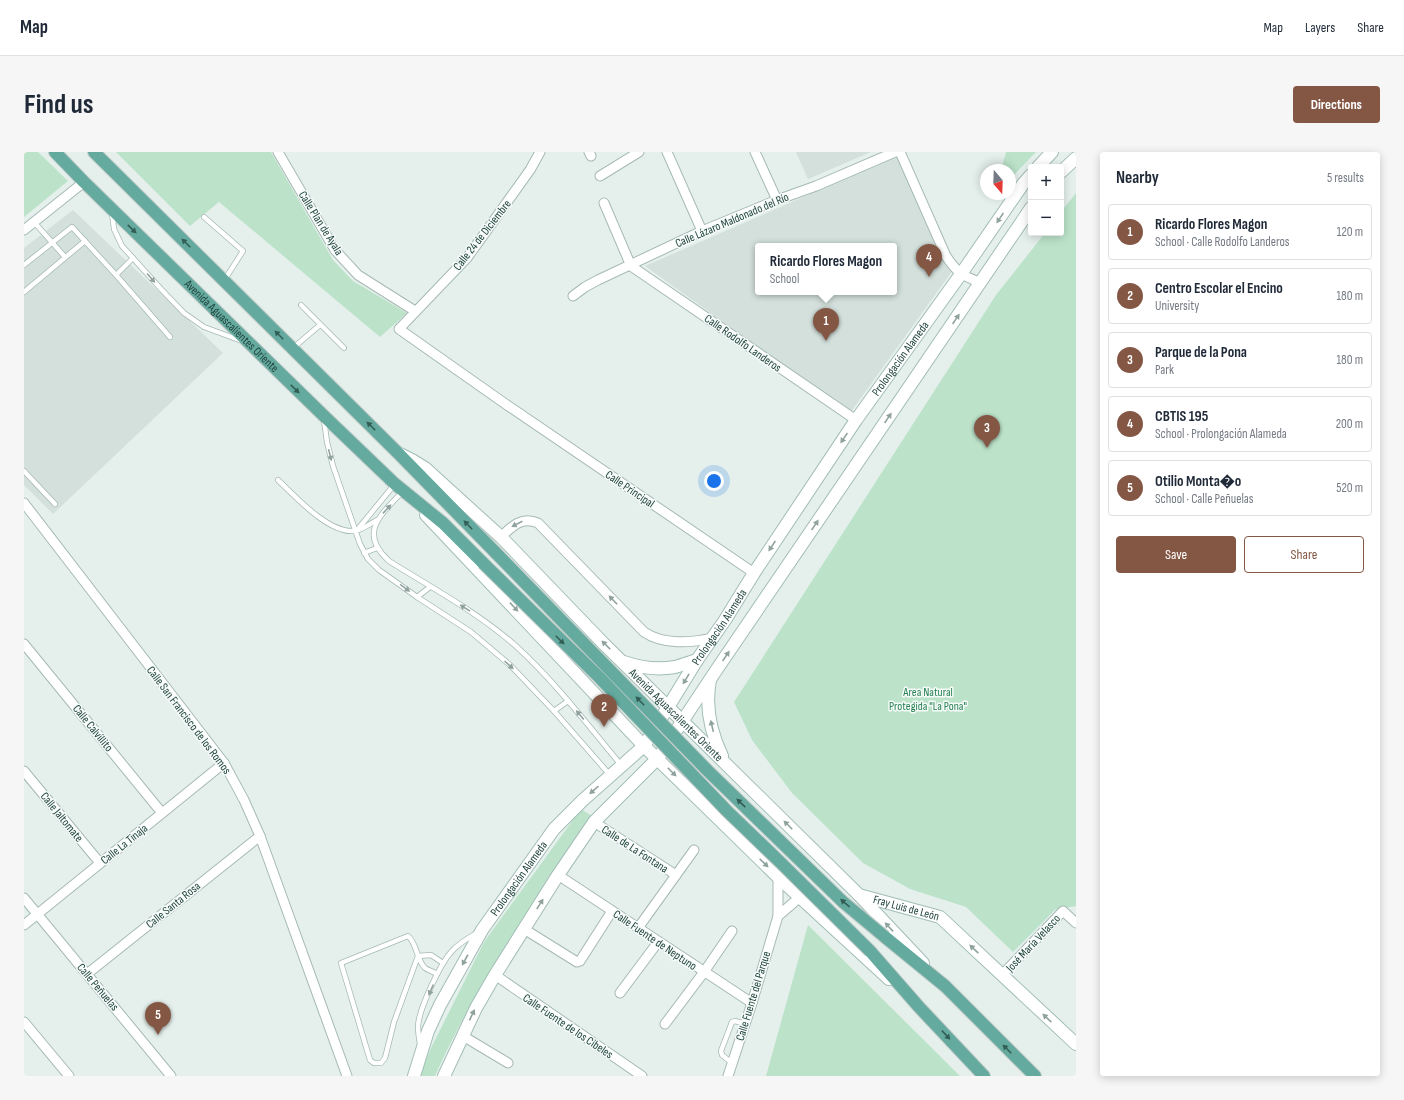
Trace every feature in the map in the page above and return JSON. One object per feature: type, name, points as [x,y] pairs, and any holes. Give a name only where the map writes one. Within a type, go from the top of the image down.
[{"type":"main road","name":"Avenida Aguascalientes Oriente","points":[[55,152],[250,345],[403,491],[630,729],[644,746],[658,758],[778,877],[919,1007]]},
{"type":"main road","name":"Avenida Aguascalientes Oriente","points":[[94,152],[398,454],[707,770],[843,902],[945,986]]},
{"type":"main road","points":[[1041,164],[1052,152]]},
{"type":"main road","points":[[1064,169],[1076,158]]},
{"type":"main road","name":"Prolongación Alameda","points":[[414,1076],[428,1031],[440,1006],[482,930],[554,829],[583,800],[644,746],[667,704],[856,420],[1028,178]]},
{"type":"main road","name":"Prolongación Alameda","points":[[444,1076],[476,1008],[558,875],[594,822],[658,758],[1028,212]]},
{"type":"main road","name":"Avenida Aguascalientes Oriente","points":[[398,454],[412,460],[424,468],[502,537],[623,662],[859,895],[945,986],[1035,1076]]},
{"type":"main road","name":"Avenida Aguascalientes Oriente","points":[[403,491],[443,523],[599,677],[727,811],[781,862],[870,951],[919,1007],[984,1076]]},
{"type":"main road","points":[[623,662],[640,667],[657,668],[675,667],[697,660]]},
{"type":"main road","points":[[687,788],[686,778],[692,764],[709,756],[721,759],[710,717],[708,700],[710,680]]},
{"type":"main road","points":[[630,729],[642,728],[654,722],[667,704]]},
{"type":"main road","name":"Fray Luis de León","points":[[859,895],[940,917],[1002,975]]},
{"type":"main road","points":[[1002,975],[1076,1044]]},
{"type":"street","name":"Calle Plan de Ayala","points":[[278,152],[335,250],[358,275],[415,311]]},
{"type":"street","name":"Calle 24 de Diciembre","points":[[507,405],[399,329],[468,258],[530,170],[540,152]]},
{"type":"street","points":[[600,176],[639,152]]},
{"type":"street","points":[[667,152],[702,231]]},
{"type":"street","points":[[755,152],[777,200]]},
{"type":"street","name":"Calle Lázaro Maldonado del Río","points":[[573,296],[585,287],[702,231],[777,200],[816,186],[895,152]]},
{"type":"street","points":[[900,152],[944,251],[956,271],[981,283]]},
{"type":"street","points":[[24,230],[84,182]]},
{"type":"street","points":[[604,203],[631,266]]},
{"type":"street","name":"Calle Rodolfo Landeros","points":[[631,266],[856,420]]},
{"type":"street","name":"Calle Principal","points":[[507,405],[754,573]]},
{"type":"street","name":"Calle San Francisco de los Romos","points":[[24,503],[224,763],[244,800],[260,836],[347,1076]]},
{"type":"street","points":[[502,537],[511,527],[519,522],[528,520],[538,523],[644,632],[664,640],[679,641],[712,638]]},
{"type":"street","name":"Calle Calvillito","points":[[24,644],[162,813]]},
{"type":"street","name":"Calle La Tinaja","points":[[24,925],[224,763]]},
{"type":"street","name":"Calle Jaltomate","points":[[24,771],[100,863]]},
{"type":"street","name":"Calle de La Fontana","points":[[594,822],[676,876]]},
{"type":"street","name":"Calle Santa Rosa","points":[[87,974],[260,836]]},
{"type":"street","points":[[638,928],[694,850]]},
{"type":"street","name":"Calle Fuente de Neptuno","points":[[558,875],[752,1003]]},
{"type":"street","name":"Calle Fuente del Parque","points":[[728,1076],[746,1024],[778,916],[778,877]]},
{"type":"street","points":[[778,916],[800,897]]},
{"type":"street","name":"Calle Peñuelas","points":[[24,898],[171,1076]]},
{"type":"street","points":[[524,928],[577,962],[580,961],[612,911]]},
{"type":"street","name":"José María Velasco","points":[[1002,975],[1063,911],[1076,923]]},
{"type":"street","points":[[665,1024],[704,972],[732,931]]},
{"type":"street","points":[[620,993],[658,942]]},
{"type":"street","name":"Calle Fuente de los Cibeles","points":[[495,975],[640,1075]]},
{"type":"street","points":[[24,1022],[69,1076]]},
{"type":"street","points":[[463,1036],[508,1063]]},
{"type":"lane","points":[[112,210],[114,229],[122,246],[184,313],[204,326],[250,345]]},
{"type":"lane","points":[[204,217],[243,251],[224,281]]},
{"type":"lane","points":[[34,222],[65,257]]},
{"type":"lane","points":[[24,265],[72,227],[116,275],[170,338]]},
{"type":"lane","points":[[24,292],[85,241]]},
{"type":"lane","points":[[116,275],[133,258]]},
{"type":"lane","points":[[301,305],[344,348]]},
{"type":"lane","points":[[292,348],[320,325]]},
{"type":"lane","points":[[324,416],[327,442],[333,466],[355,531],[364,553],[373,565],[417,597],[471,632],[510,665],[554,711],[611,776]]},
{"type":"lane","points":[[24,472],[55,504]]},
{"type":"lane","points":[[278,480],[325,523],[355,531],[377,520],[403,491]]},
{"type":"lane","points":[[355,531],[403,491]]},
{"type":"lane","points":[[377,520],[374,532],[375,542],[381,554],[389,561],[485,621],[516,647],[536,666],[568,701],[622,766]]},
{"type":"lane","points":[[364,553],[377,548]]},
{"type":"lane","points":[[417,597],[430,587]]},
{"type":"lane","points":[[554,711],[568,701]]},
{"type":"lane","points":[[421,1052],[418,1027],[419,1015],[437,974],[452,950],[467,938],[482,930]]},
{"type":"lane","points":[[418,956],[394,1022],[385,1058],[382,1063],[374,1063],[370,1060],[341,963],[408,936],[412,939],[418,956],[425,968],[437,974]]},
{"type":"lane","points":[[418,956],[431,956],[443,963]]},
{"type":"lane","points":[[732,1063],[722,1055],[720,1051],[732,1022],[735,1021],[746,1024]]},
{"type":"shaded area","points":[[796,152],[871,152],[808,179]]},
{"type":"shaded area","points":[[902,154],[953,270],[850,413],[645,266]]},
{"type":"shaded area","points":[[73,210],[223,353],[53,514],[24,485],[24,248]]},
{"type":"green space","points":[[24,152],[38,152],[68,181],[24,217]]},
{"type":"green space","points":[[116,152],[271,152],[333,260],[353,281],[407,313],[380,337],[219,202],[190,226]]},
{"type":"green space","points":[[1006,152],[1036,152],[1016,173],[1016,164],[1003,164]]},
{"type":"green space","name":"Area Natural Protegida \"La Pona\"","points":[[1076,193],[1076,906],[1055,910],[1013,952],[966,907],[910,889],[863,863],[792,793],[752,740],[734,702],[996,295],[1043,236],[1064,236],[1064,208]]},
{"type":"green space","points":[[581,809],[595,818],[542,890],[501,953],[466,1014],[435,1076],[420,1076],[430,1050],[484,942]]},
{"type":"green space","points":[[808,925],[960,1076],[766,1076]]},
{"type":"place","name":"CBTIS 195","points":[[929,277]]},
{"type":"place","name":"Ricardo Flores Magon","points":[[826,341]]},
{"type":"place","name":"Parque de la Pona","points":[[987,448]]},
{"type":"place","name":"Centro Escolar el Encino","points":[[604,727]]},
{"type":"place","name":"Otilio Monta�o","points":[[158,1035]]}]
